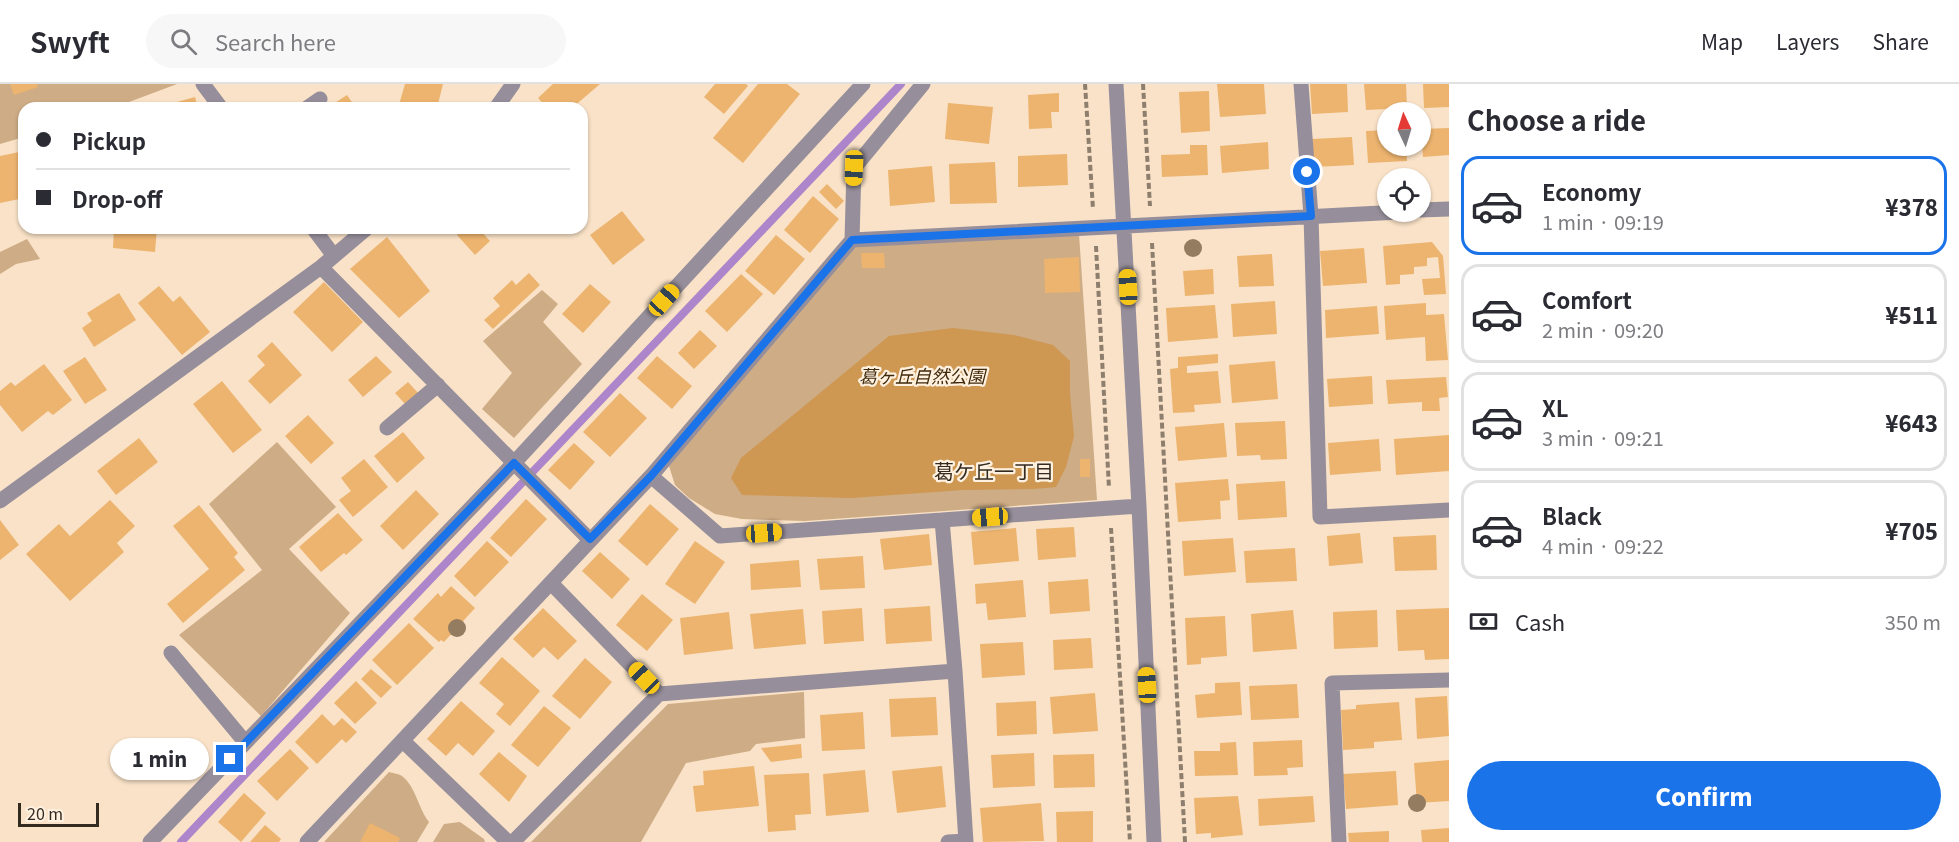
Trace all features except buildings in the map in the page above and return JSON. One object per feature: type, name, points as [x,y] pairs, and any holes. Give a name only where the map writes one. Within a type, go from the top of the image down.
[{"type":"street","points":[[203,84],[216,102]]},
{"type":"street","points":[[500,102],[513,84]]},
{"type":"street","points":[[150,842],[517,465],[863,84]]},
{"type":"street","points":[[307,842],[651,476],[852,240],[854,168],[922,84]]},
{"type":"street","points":[[1116,84],[1139,506],[1154,842]]},
{"type":"street","points":[[1301,84],[1311,216],[1320,517],[1449,510]]},
{"type":"street","points":[[316,102],[320,99]]},
{"type":"street","points":[[1431,210],[1449,209]]},
{"type":"street","points":[[852,240],[1377,213]]},
{"type":"street","points":[[318,234],[334,256]]},
{"type":"street","points":[[0,501],[321,267],[360,234]]},
{"type":"street","points":[[321,267],[590,539]]},
{"type":"street","points":[[387,428],[438,386]]},
{"type":"street","points":[[651,476],[720,536],[1139,506]]},
{"type":"street","points":[[942,520],[966,841],[948,842]]},
{"type":"street","points":[[551,583],[659,694]]},
{"type":"street","points":[[171,653],[245,742]]},
{"type":"street","points":[[513,842],[659,694],[955,671]]},
{"type":"street","points":[[1339,842],[1332,683],[1449,680]]},
{"type":"street","points":[[403,741],[508,842]]},
{"type":"path","points":[[1085,84],[1130,842]]},
{"type":"path","points":[[1143,84],[1185,842]]},
{"type":"green space","points":[[0,84],[177,84],[129,102],[18,102],[18,139],[0,144]]},
{"type":"green space","name":"葛ヶ丘自然公園","points":[[1079,234],[1097,500],[805,521],[742,519],[715,514],[689,498],[675,485],[669,466],[852,240]]},
{"type":"green space","points":[[27,239],[40,259],[16,264],[0,274],[0,252]]},
{"type":"green space","points":[[542,290],[558,304],[543,322],[582,364],[514,438],[482,409],[512,373],[483,341]]},
{"type":"green space","points":[[953,328],[1014,335],[1053,345],[1070,361],[1074,436],[1066,467],[1056,487],[963,490],[851,498],[742,495],[731,478],[741,458],[889,336]]},
{"type":"green space","points":[[277,442],[336,507],[289,549],[350,613],[261,716],[179,635],[262,570],[209,504]]},
{"type":"green space","points":[[804,692],[805,738],[756,744],[750,751],[686,763],[641,842],[531,842],[668,704]]},
{"type":"green space","points":[[389,772],[401,775],[407,781],[429,822],[417,842],[324,842]]},
{"type":"green space","points":[[460,822],[485,842],[433,842],[444,824]]},
{"type":"waterway","points":[[181,842],[901,84]]},
{"type":"district","name":"葛ケ丘一丁目","points":[[994,470]]},
{"type":"route","points":[[230,759],[514,463],[590,539],[651,476],[852,240],[1005,234],[1311,216],[1307,172]]}]
